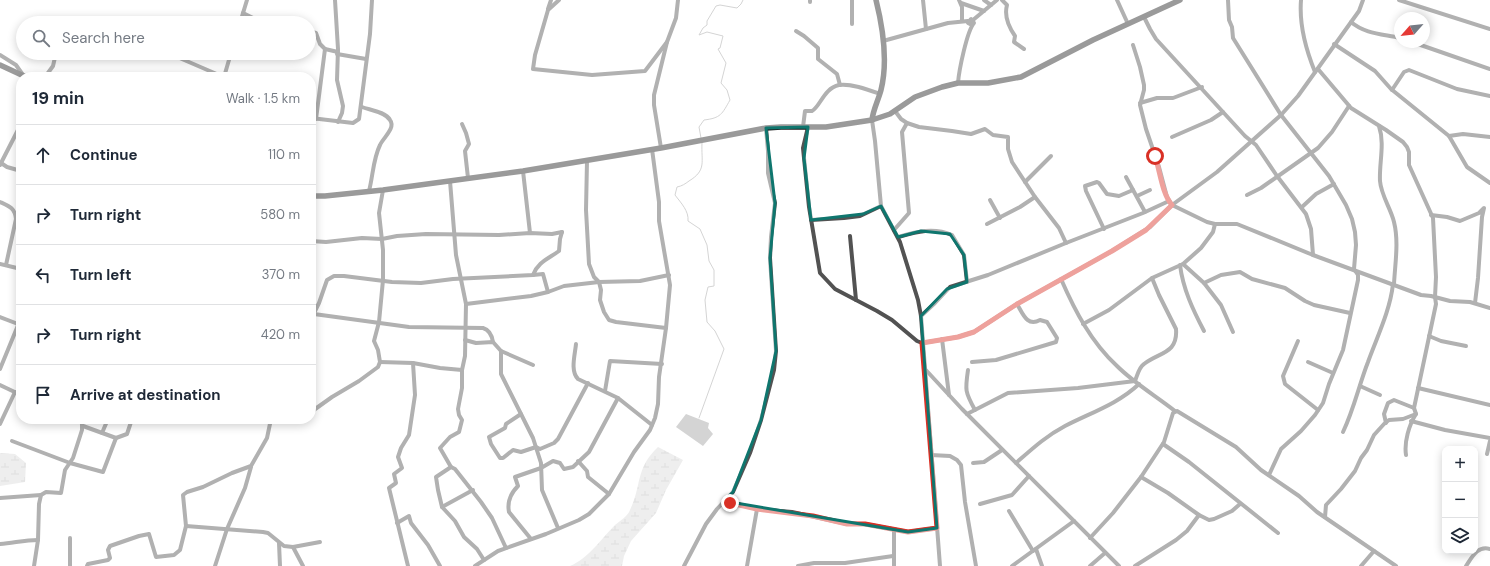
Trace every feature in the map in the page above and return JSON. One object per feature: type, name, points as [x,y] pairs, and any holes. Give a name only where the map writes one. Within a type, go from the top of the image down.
[{"type":"main road","points":[[872,120],[883,78],[883,33],[876,0]]},
{"type":"main road","points":[[316,196],[383,190],[523,171],[661,148],[766,128],[826,127],[872,120],[884,117],[915,97],[924,93],[958,83],[988,84],[1021,77],[1092,40],[1180,0]]},
{"type":"main road","points":[[0,65],[16,72]]},
{"type":"street","points":[[242,16],[247,0]]},
{"type":"street","points":[[335,0],[338,53],[337,80],[343,106],[338,122]]},
{"type":"street","points":[[316,119],[353,123],[360,117],[370,34],[372,0]]},
{"type":"street","points":[[551,0],[534,55],[533,69],[592,75],[646,71],[667,42]]},
{"type":"street","points":[[548,10],[559,0]]},
{"type":"street","points":[[661,148],[654,105],[654,94],[667,42],[676,18],[678,0]]},
{"type":"street","points":[[852,0],[852,24]]},
{"type":"street","points":[[924,0],[926,29]]},
{"type":"street","points":[[984,0],[991,5]]},
{"type":"street","points":[[958,83],[971,22],[997,0]]},
{"type":"street","points":[[1002,0],[1007,5],[1006,14],[1009,27],[1015,36],[1014,42],[1024,49]]},
{"type":"street","points":[[1117,0],[1128,24]]},
{"type":"street","points":[[1228,0],[1229,20],[1232,36],[1280,115],[1334,184],[1352,219],[1356,245],[1354,269],[1358,275],[1358,280],[1343,350],[1333,373],[1325,399],[1301,431],[1281,449],[1269,475]]},
{"type":"street","points":[[1301,0],[1301,21],[1306,45],[1316,71],[1349,106],[1403,142],[1409,152],[1409,165],[1431,214],[1434,227],[1436,277],[1434,297],[1436,304],[1414,408],[1416,414]]},
{"type":"street","points":[[880,94],[859,87],[840,85],[830,90],[811,111],[805,111],[803,148],[811,220],[820,273],[835,289],[892,320],[917,341],[922,343],[958,337],[974,332],[1017,304],[1112,251],[1146,230],[1172,205],[1217,172],[1280,115],[1298,96],[1359,11],[1363,0]]},
{"type":"street","points":[[1399,0],[1490,29]]},
{"type":"street","points":[[962,21],[960,2],[984,11]]},
{"type":"street","points":[[243,13],[249,16]]},
{"type":"street","points":[[1144,17],[1156,39],[1202,87],[1223,112],[1256,145],[1277,176],[1302,207],[1306,214],[1310,229],[1313,255]]},
{"type":"street","points":[[883,41],[948,23],[962,21],[971,22]]},
{"type":"street","points":[[1350,22],[1359,28],[1370,32],[1394,37]]},
{"type":"street","points":[[796,32],[804,36],[818,48],[818,59],[837,74],[840,85]]},
{"type":"street","points":[[316,34],[320,44],[325,49],[366,60]]},
{"type":"street","points":[[1334,44],[1375,71],[1392,90],[1449,136],[1467,167],[1490,183]]},
{"type":"street","points":[[1133,45],[1144,85],[1140,105],[1169,201],[1172,205],[1194,217],[1215,224],[1237,224],[1313,255],[1421,295],[1450,301],[1475,303],[1490,308]]},
{"type":"street","points":[[1429,48],[1490,69]]},
{"type":"street","points":[[316,102],[325,49]]},
{"type":"street","points":[[0,55],[16,65],[22,72]]},
{"type":"street","points":[[49,72],[54,66],[55,60]]},
{"type":"street","points":[[184,60],[212,72]]},
{"type":"street","points":[[226,72],[228,60]]},
{"type":"street","points":[[1392,90],[1404,72],[1409,70],[1457,90],[1490,96]]},
{"type":"street","points":[[1140,103],[1157,98],[1173,98],[1202,87]]},
{"type":"street","points":[[1247,195],[1261,188],[1318,148],[1332,132],[1349,106]]},
{"type":"street","points":[[362,107],[388,117],[392,123],[391,129],[383,140],[376,155],[369,191]]},
{"type":"street","points":[[895,111],[901,119],[907,123],[919,127],[971,134],[985,129],[995,136],[1006,136],[1008,138],[1008,149],[1012,162],[1035,197],[1059,228],[1066,243]]},
{"type":"street","points":[[1172,137],[1211,120],[1223,112]]},
{"type":"street","points":[[872,120],[881,206],[898,237],[916,294],[921,316],[940,566]]},
{"type":"street","points":[[894,230],[910,213],[902,132],[907,123]]},
{"type":"street","points":[[462,124],[469,144],[465,151],[468,178]]},
{"type":"street","points":[[1343,432],[1350,418],[1361,380],[1389,306],[1394,284],[1396,231],[1380,181],[1382,138],[1379,126]]},
{"type":"street","points":[[684,566],[706,524],[733,492],[750,453],[759,427],[774,370],[776,352],[770,258],[775,203],[768,173],[766,128]]},
{"type":"street","points":[[16,134],[0,164],[16,170]]},
{"type":"street","points":[[1449,136],[1463,134],[1490,137]]},
{"type":"street","points":[[475,566],[506,548],[531,540],[579,520],[589,514],[609,494],[652,425],[658,404],[659,377],[662,364],[669,298],[669,275],[659,221],[659,202],[652,149]]},
{"type":"street","points":[[1025,182],[1051,156]]},
{"type":"street","points":[[587,160],[586,210],[589,264],[601,290],[600,300],[604,312],[609,320],[616,322],[666,328]]},
{"type":"street","points":[[523,171],[530,233]]},
{"type":"street","points":[[1126,177],[1146,212]]},
{"type":"street","points":[[450,181],[456,255],[466,304],[465,356],[462,370],[462,388],[458,409],[458,413],[462,420],[459,432],[450,437],[440,448],[451,467],[455,468],[473,490],[492,518],[506,548]]},
{"type":"street","points":[[1104,229],[1085,186],[1097,182],[1101,184],[1107,194],[1119,196],[1133,190]]},
{"type":"street","points":[[1302,207],[1316,194],[1334,184]]},
{"type":"street","points":[[316,409],[378,367],[380,362],[378,350],[374,341],[379,322],[383,280],[382,240],[379,213],[383,190]]},
{"type":"street","points":[[1136,196],[1150,190]]},
{"type":"street","points":[[987,224],[1020,207],[1035,197]]},
{"type":"street","points":[[990,200],[1000,218]]},
{"type":"street","points":[[921,316],[947,289],[988,276],[1066,243],[1146,212],[1169,201]]},
{"type":"street","points":[[0,202],[10,207],[16,214],[6,265]]},
{"type":"street","points":[[811,220],[860,216],[881,206]]},
{"type":"street","points":[[1431,214],[1460,221],[1479,213],[1484,208],[1475,303]]},
{"type":"street","points":[[1083,324],[1109,310],[1152,278],[1181,265],[1201,248],[1213,232],[1215,224]]},
{"type":"street","points":[[898,237],[921,231],[952,235],[964,255],[967,282]]},
{"type":"street","points":[[316,241],[326,242],[362,238],[382,240],[397,236],[426,234],[500,235],[530,233],[552,234],[562,232],[559,252],[544,260],[536,267],[533,275]]},
{"type":"street","points":[[850,236],[856,300]]},
{"type":"street","points":[[0,264],[16,268]]},
{"type":"street","points":[[1181,265],[1204,283],[1223,310],[1230,328],[1234,332]]},
{"type":"street","points":[[1181,265],[1182,279],[1193,310],[1204,331]]},
{"type":"street","points":[[1204,283],[1221,275],[1240,272],[1252,279],[1285,288],[1314,305],[1350,313]]},
{"type":"street","points":[[316,309],[327,280],[334,276],[421,283],[543,274],[548,292]]},
{"type":"street","points":[[466,304],[525,297],[548,292],[560,286],[598,282],[640,281],[669,275]]},
{"type":"street","points":[[1016,463],[1042,440],[1065,426],[1122,398],[1137,382],[1143,364],[1163,354],[1173,346],[1176,329],[1152,278]]},
{"type":"street","points":[[1061,280],[1083,324],[1098,346],[1116,366],[1175,411],[1236,447],[1269,475],[1325,517],[1396,566]]},
{"type":"street","points":[[972,362],[996,360],[1056,342],[1057,338],[1047,322],[1040,320],[1035,323],[1030,322],[1017,304]]},
{"type":"street","points":[[316,314],[356,321],[379,322],[409,327],[486,329],[492,336],[493,342],[501,351],[533,365]]},
{"type":"street","points":[[0,317],[16,323]]},
{"type":"street","points":[[0,369],[16,329]]},
{"type":"street","points":[[1429,336],[1441,341],[1466,346]]},
{"type":"street","points":[[942,339],[949,396]]},
{"type":"street","points":[[465,340],[476,343],[493,342]]},
{"type":"street","points":[[1298,341],[1284,372],[1283,376],[1285,384],[1318,410]]},
{"type":"street","points":[[576,344],[573,370],[574,375],[578,379],[618,398],[652,425]]},
{"type":"street","points":[[501,351],[501,374],[533,438],[541,468],[542,490],[558,528]]},
{"type":"street","points":[[605,391],[610,361],[662,364]]},
{"type":"street","points":[[380,362],[413,363],[462,370]]},
{"type":"street","points":[[1308,362],[1333,373]]},
{"type":"street","points":[[408,566],[389,488],[396,483],[394,474],[402,468],[398,457],[401,448],[409,435],[415,395],[413,363]]},
{"type":"street","points":[[924,368],[1002,450],[1119,566]]},
{"type":"street","points":[[968,370],[965,388],[975,410]]},
{"type":"street","points":[[967,414],[1008,393],[1137,382]]},
{"type":"street","points":[[521,414],[506,424],[505,428],[490,437],[489,440],[500,458],[503,458],[513,450],[521,452],[536,447],[540,449],[554,443],[558,439],[588,383]]},
{"type":"street","points":[[0,385],[15,392],[0,424]]},
{"type":"street","points":[[1360,386],[1380,395]]},
{"type":"street","points":[[1418,388],[1490,405]]},
{"type":"street","points":[[531,540],[510,515],[508,507],[512,492],[518,486],[515,477],[541,468],[553,461],[560,464],[564,469],[573,467],[589,452],[618,398]]},
{"type":"street","points":[[1386,423],[1384,414],[1388,403],[1394,400],[1414,408]]},
{"type":"street","points":[[1090,538],[1113,513],[1141,477],[1163,444],[1175,411]]},
{"type":"street","points":[[1406,455],[1405,448],[1411,421],[1416,414]]},
{"type":"street","points":[[1325,517],[1326,505],[1355,471],[1374,435],[1389,420],[1403,419],[1416,414]]},
{"type":"street","points":[[1411,421],[1445,430],[1490,439],[1487,454]]},
{"type":"street","points":[[102,433],[106,424]]},
{"type":"street","points":[[0,498],[41,495],[46,492],[61,492],[65,470],[73,458],[83,426],[116,438],[127,434],[130,424]]},
{"type":"street","points":[[215,566],[227,529],[245,488],[251,466],[267,438],[270,424]]},
{"type":"street","points":[[12,441],[70,463],[103,472],[116,438]]},
{"type":"street","points":[[1163,444],[1189,462],[1278,534]]},
{"type":"street","points":[[973,462],[984,462],[1002,450]]},
{"type":"street","points":[[931,455],[950,456],[957,460],[961,465],[965,502],[976,566]]},
{"type":"street","points":[[578,461],[587,471],[588,477],[609,494]]},
{"type":"street","points":[[87,566],[88,564],[108,560],[110,558],[108,550],[110,546],[149,534],[156,557],[174,555],[180,550],[186,526],[183,495],[187,492],[203,488],[232,473],[251,466]]},
{"type":"street","points":[[451,467],[436,477],[442,507],[455,521],[464,538],[477,549],[484,560]]},
{"type":"street","points":[[980,504],[1012,495],[1029,476]]},
{"type":"street","points":[[1141,477],[1209,520],[1232,511],[1240,504]]},
{"type":"street","points":[[442,507],[473,490]]},
{"type":"street","points":[[34,566],[38,540],[39,504],[41,495]]},
{"type":"street","points":[[724,501],[757,509],[792,512],[847,524],[865,524],[894,530],[914,532],[937,528]]},
{"type":"street","points":[[747,566],[757,509]]},
{"type":"street","points":[[1010,511],[1042,566]]},
{"type":"street","points":[[1135,566],[1176,540],[1187,531],[1199,515]]},
{"type":"street","points":[[397,523],[409,516],[411,522],[428,545],[440,566]]},
{"type":"street","points":[[1012,566],[1074,521]]},
{"type":"street","points":[[186,526],[263,532],[284,546],[294,547],[320,542]]},
{"type":"street","points":[[894,530],[894,566]]},
{"type":"street","points":[[70,538],[70,566]]},
{"type":"street","points":[[0,544],[14,543],[24,540],[38,540]]},
{"type":"street","points":[[279,542],[280,566]]},
{"type":"street","points":[[294,547],[302,566]]},
{"type":"street","points":[[1466,566],[1475,553],[1484,549],[1490,549]]},
{"type":"street","points":[[1361,566],[1374,551]]},
{"type":"street","points":[[1090,566],[1105,552]]},
{"type":"street","points":[[798,566],[814,563],[860,564],[893,556]]},
{"type":"highlighted area","points":[[808,127],[804,158],[811,220],[863,214],[881,206],[898,237],[921,231],[950,234],[964,255],[967,282],[947,289],[921,316],[937,528],[908,532],[724,501],[733,492],[761,420],[776,351],[770,258],[775,203],[766,128]]},
{"type":"green space","points":[[658,447],[683,460],[666,490],[656,513],[631,541],[624,556],[622,566],[570,566],[577,563],[589,553],[615,525],[628,514],[634,501],[642,470]]},
{"type":"green space","points":[[0,453],[15,454],[26,463],[25,482],[0,486]]},
{"type":"shaded area","points":[[686,414],[709,423],[708,428],[713,434],[703,446],[676,427]]},
{"type":"waterway","points":[[701,138],[699,127],[704,120],[718,116],[725,109],[730,100],[727,90],[721,83],[726,63],[718,49],[720,48],[723,36],[707,32],[699,35],[703,28],[707,25],[707,21],[716,6],[720,5],[737,8],[743,0]]},
{"type":"waterway","points":[[699,418],[724,349],[715,331],[707,322],[705,300],[708,287],[714,286],[714,270],[709,261],[707,245],[700,229],[688,221],[686,210],[675,195],[677,187],[695,177],[701,169],[702,143]]},
{"type":"route","points":[[730,503],[757,509],[792,512],[847,524],[865,524],[908,532],[937,528],[922,343],[958,337],[974,332],[1017,304],[1112,251],[1150,227],[1172,205],[1167,197],[1155,156]]}]
